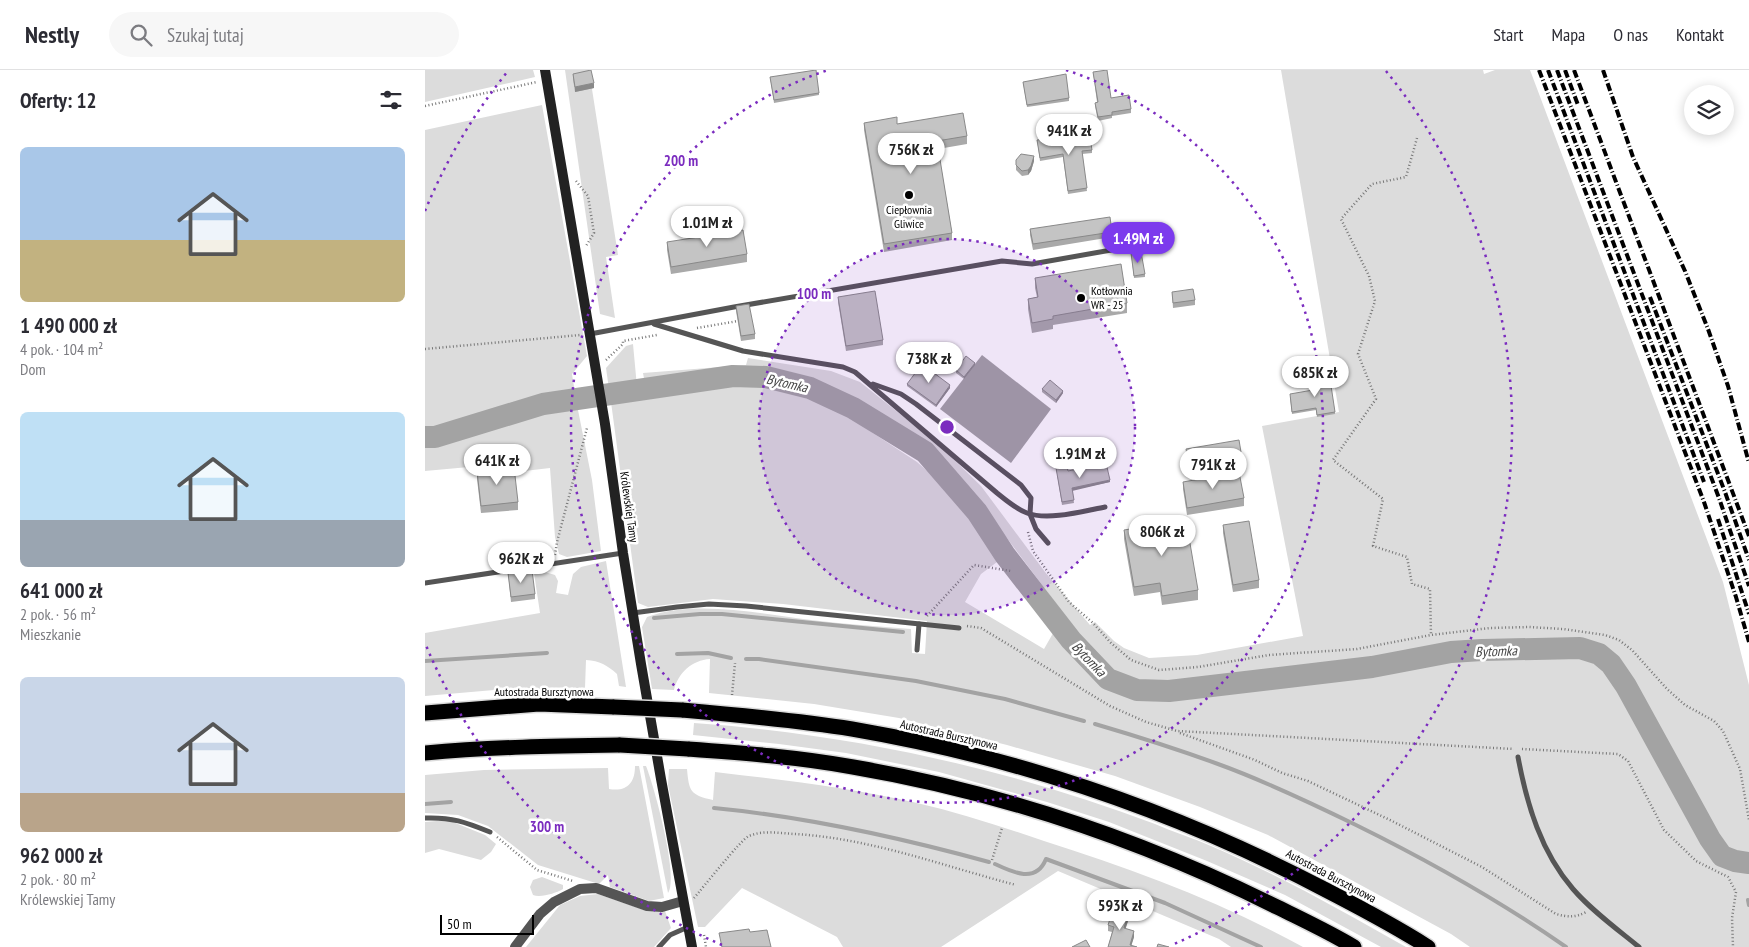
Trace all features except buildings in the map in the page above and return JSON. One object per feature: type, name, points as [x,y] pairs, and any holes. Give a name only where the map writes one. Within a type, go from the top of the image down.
[{"type":"highway","name":"Autostrada Bursztynowa","points":[[425,713],[539,704],[682,710],[762,717],[852,730],[927,745],[1017,767],[1097,792],[1189,826],[1270,861],[1351,903],[1428,947]]},
{"type":"highway","points":[[425,753],[539,746],[620,745],[769,755],[852,767],[923,781],[1014,805],[1092,829],[1176,860],[1250,893],[1354,947]]},
{"type":"street","name":"Królewskiej Tamy","points":[[545,70],[597,374],[633,613],[693,947]]},
{"type":"street","points":[[515,947],[540,914],[553,902],[580,889],[596,888],[647,906],[684,905]]},
{"type":"lane","points":[[590,334],[1002,261],[1033,264],[1151,243]]},
{"type":"lane","points":[[653,324],[743,351],[849,369],[855,372],[997,494],[1030,514],[1060,514],[1105,507]]},
{"type":"lane","points":[[870,384],[889,389],[916,404],[1021,485],[1031,498],[1030,514],[1036,529],[1048,543]]},
{"type":"lane","points":[[425,583],[555,565],[623,553]]},
{"type":"lane","points":[[633,613],[709,604],[746,606],[959,628]]},
{"type":"lane","points":[[917,650],[919,624]]},
{"type":"lane","points":[[1518,758],[1524,792],[1533,822],[1550,855],[1573,889],[1639,947]]},
{"type":"lane","points":[[425,818],[445,817],[490,832]]},
{"type":"lane","points":[[659,947],[670,935],[688,927]]},
{"type":"path","points":[[425,106],[526,84]]},
{"type":"path","points":[[1417,138],[1406,178],[1372,184],[1341,219],[1369,276],[1375,301],[1358,354],[1375,399],[1333,460],[1383,499],[1373,546],[1407,557],[1412,584],[1430,589],[1431,635]]},
{"type":"path","points":[[576,182],[588,196],[594,233],[586,246]]},
{"type":"path","points":[[425,349],[590,334]]},
{"type":"path","points":[[555,565],[557,542],[587,428]]},
{"type":"path","points":[[1033,551],[1062,594],[1111,643],[1131,660],[1159,670],[1198,667],[1269,655],[1357,649],[1431,635],[1490,628],[1529,627],[1563,629],[1605,635],[1619,640],[1632,650],[1667,689],[1685,705],[1714,721],[1723,731],[1740,769],[1749,820]]},
{"type":"path","points":[[919,624],[947,597],[974,565],[1011,571]]},
{"type":"path","points":[[959,628],[968,626],[981,628],[1110,706],[1145,722],[1177,731],[1255,760],[1349,800],[1442,845],[1482,867],[1556,914],[1568,917],[1579,916],[1593,908]]},
{"type":"path","points":[[732,695],[735,663]]},
{"type":"path","points":[[1177,731],[1618,754],[1628,761],[1664,830],[1696,861],[1728,877],[1736,892],[1732,918],[1733,947]]},
{"type":"path","points":[[992,860],[1002,828]]},
{"type":"path","points":[[490,832],[537,870],[596,888]]},
{"type":"path","points":[[684,905],[747,836],[768,832],[814,835],[860,842],[1016,885]]},
{"type":"path","points":[[704,935],[706,947]]},
{"type":"shaded area","points":[[425,70],[533,70],[535,77],[425,102]]},
{"type":"shaded area","points":[[565,70],[589,70],[618,255],[606,257],[615,318],[600,314]]},
{"type":"shaded area","points":[[1281,70],[1483,70],[1484,74],[1495,70],[1530,70],[1723,582],[1749,685],[1749,947],[1470,947],[1451,934],[1268,835],[1200,807],[1115,776],[1007,745],[899,718],[814,704],[709,693],[710,659],[697,662],[687,668],[679,678],[674,690],[652,689],[642,627],[647,617],[686,609],[707,608],[911,629],[912,653],[925,654],[927,621],[783,604],[713,599],[648,607],[638,603],[611,402],[724,382],[748,383],[796,391],[835,408],[917,462],[951,492],[987,544],[1022,583],[1019,587],[997,562],[981,574],[965,602],[1044,649],[1056,628],[1066,646],[1079,634],[979,501],[930,448],[844,396],[794,376],[744,371],[645,384],[643,373],[746,365],[748,358],[831,371],[860,382],[939,445],[981,486],[1045,572],[1090,625],[1095,622],[1124,648],[1149,658],[1197,655],[1303,636],[1262,426],[1339,412]]},
{"type":"shaded area","points":[[542,105],[587,356],[572,374],[575,393],[547,394],[431,432],[425,432],[425,130]]},
{"type":"shaded area","points":[[633,344],[637,387],[609,389],[606,368],[626,346]]},
{"type":"shaded area","points":[[982,355],[1051,409],[1011,463],[940,409]]},
{"type":"shaded area","points":[[577,405],[592,480],[601,551],[567,557],[559,554],[555,537],[550,468],[516,472],[514,463],[425,471],[425,444],[446,443],[536,415]]},
{"type":"shaded area","points":[[606,561],[626,687],[619,686],[617,674],[610,668],[599,662],[586,660],[585,688],[494,690],[425,696],[425,633],[540,613],[534,573],[545,572],[555,575],[558,581],[556,593],[568,595],[573,574],[581,567]]},
{"type":"shaded area","points":[[694,723],[753,728],[870,745],[985,770],[1042,786],[1155,824],[1236,857],[1286,881],[1406,947],[1381,947],[1285,895],[1207,861],[1109,822],[1047,802],[939,772],[846,753],[693,735]]},
{"type":"shaded area","points":[[635,766],[639,766],[664,898],[649,901],[610,887],[608,875],[599,884],[538,865],[488,826],[458,815],[425,813],[425,775],[484,770],[608,768],[609,789],[615,790],[625,788],[632,782]]},
{"type":"shaded area","points":[[643,766],[646,766],[650,777],[668,851],[671,884],[668,893]]},
{"type":"shaded area","points":[[669,769],[687,769],[692,791],[695,794],[713,800],[715,772],[842,789],[949,811],[1143,875],[1240,915],[1303,947],[1231,947],[1219,939],[1058,871],[941,947],[843,947],[837,937],[742,888],[705,927],[698,927],[668,785]]},
{"type":"shaded area","points":[[448,820],[485,835],[496,844],[491,852],[481,860],[439,849],[425,853],[425,822]]},
{"type":"shaded area","points":[[542,877],[563,885],[563,889],[544,895],[533,895],[530,887],[533,880]]},
{"type":"shaded area","points":[[598,894],[647,911],[665,911],[671,928],[654,947],[526,947],[560,905],[580,896]]},
{"type":"waterway","name":"Bytomka","points":[[425,437],[435,437],[543,404],[733,376],[766,377],[810,388],[853,408],[925,452],[977,512],[1005,555],[1071,640],[1108,679],[1137,690],[1169,691],[1372,667],[1451,652],[1580,648],[1599,654],[1611,664],[1626,686],[1710,839],[1722,856],[1735,861],[1749,863]]},
{"type":"waterway","points":[[654,618],[722,614],[903,632]]},
{"type":"waterway","points":[[425,661],[547,653]]},
{"type":"waterway","points":[[677,654],[708,653],[731,658]]},
{"type":"waterway","points":[[746,659],[759,659],[916,681],[1005,699],[1084,721]]},
{"type":"waterway","points":[[1095,724],[1218,764],[1322,809],[1464,882],[1566,947]]},
{"type":"waterway","points":[[425,804],[451,802]]},
{"type":"waterway","points":[[714,808],[818,822],[921,844],[989,862]]},
{"type":"waterway","points":[[995,864],[1016,873],[1030,874],[1042,867],[1046,859],[1165,903],[1261,947]]},
{"type":"waterway","points":[[1748,900],[1749,905]]},
{"type":"railway","points":[[1539,70],[1704,502],[1749,642]]},
{"type":"railway","points":[[1548,70],[1704,482]]},
{"type":"railway","points":[[1557,70],[1719,498],[1749,586]]},
{"type":"railway","points":[[1565,70],[1578,105]]},
{"type":"railway","points":[[1574,70],[1749,536]]},
{"type":"railway","points":[[1603,70],[1633,157],[1685,271],[1708,329],[1728,386],[1749,463]]},
{"type":"railway","points":[[1650,297],[1749,560]]},
{"type":"railway","points":[[1718,519],[1749,614]]},
{"type":"place","name":"Ciepłownia Gliwice","points":[[909,195]]},
{"type":"place","name":"Kotłownia WR - 25","points":[[1081,298]]}]
